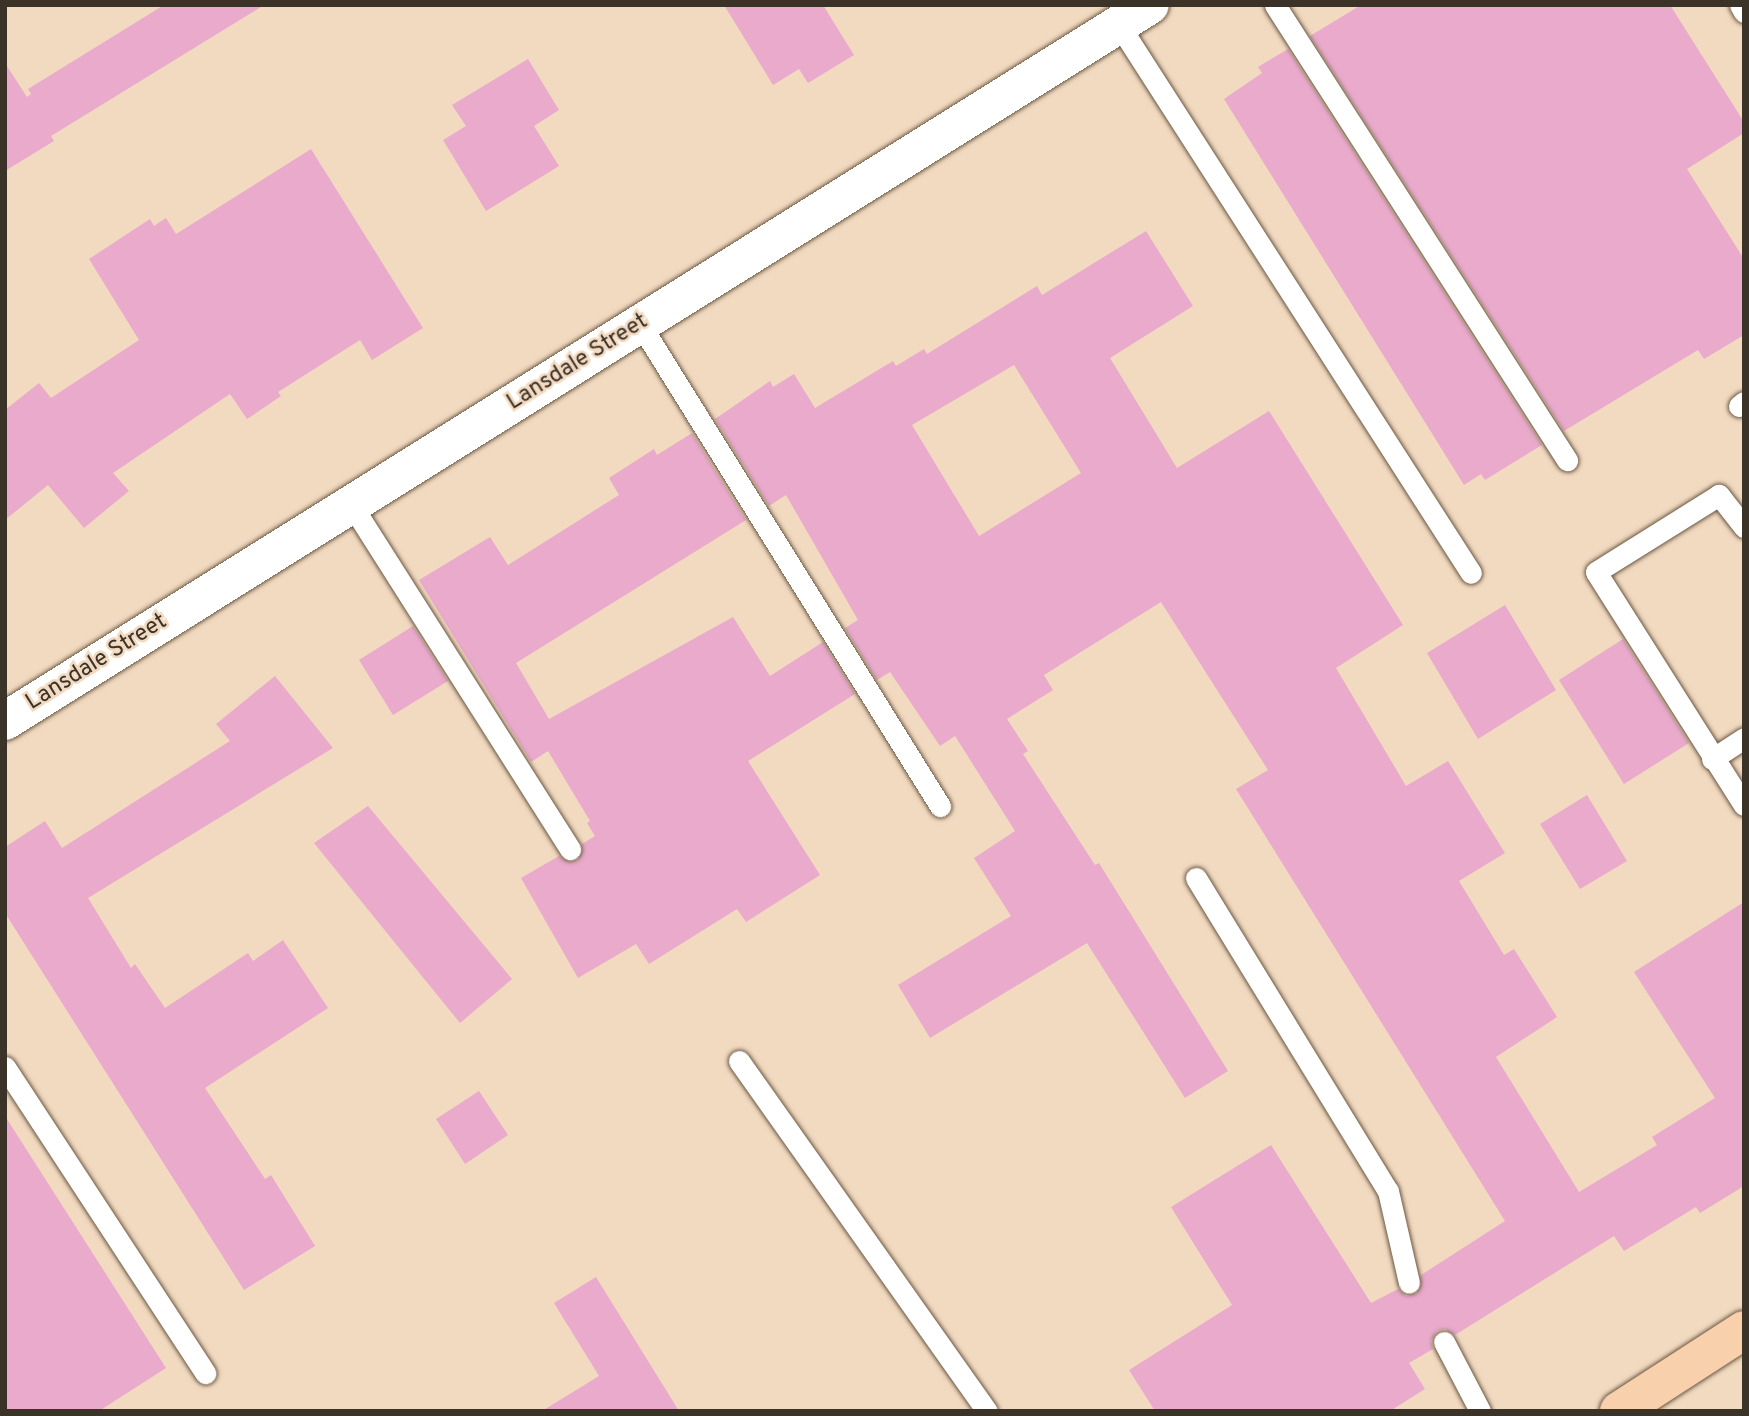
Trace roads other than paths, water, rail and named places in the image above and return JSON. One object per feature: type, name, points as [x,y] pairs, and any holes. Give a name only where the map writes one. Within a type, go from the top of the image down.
[{"type":"main road","points":[[1619,1411],[1744,1330]]},
{"type":"street","name":"Lansdale Street","points":[[5,721],[1150,5]]},
{"type":"lane","points":[[1275,5],[1567,460]]},
{"type":"lane","points":[[1740,5],[1744,12]]},
{"type":"lane","points":[[1119,25],[1471,573]]},
{"type":"lane","points":[[640,324],[940,806]]},
{"type":"lane","points":[[1744,527],[1719,495],[1596,572],[1712,759],[1744,805]]},
{"type":"lane","points":[[351,504],[570,849]]},
{"type":"lane","points":[[1712,759],[1744,738]]},
{"type":"lane","points":[[1196,878],[1388,1191],[1409,1283]]},
{"type":"lane","points":[[739,1060],[986,1411]]},
{"type":"lane","points":[[5,1067],[205,1373]]},
{"type":"lane","points":[[1444,1342],[1480,1411]]}]
